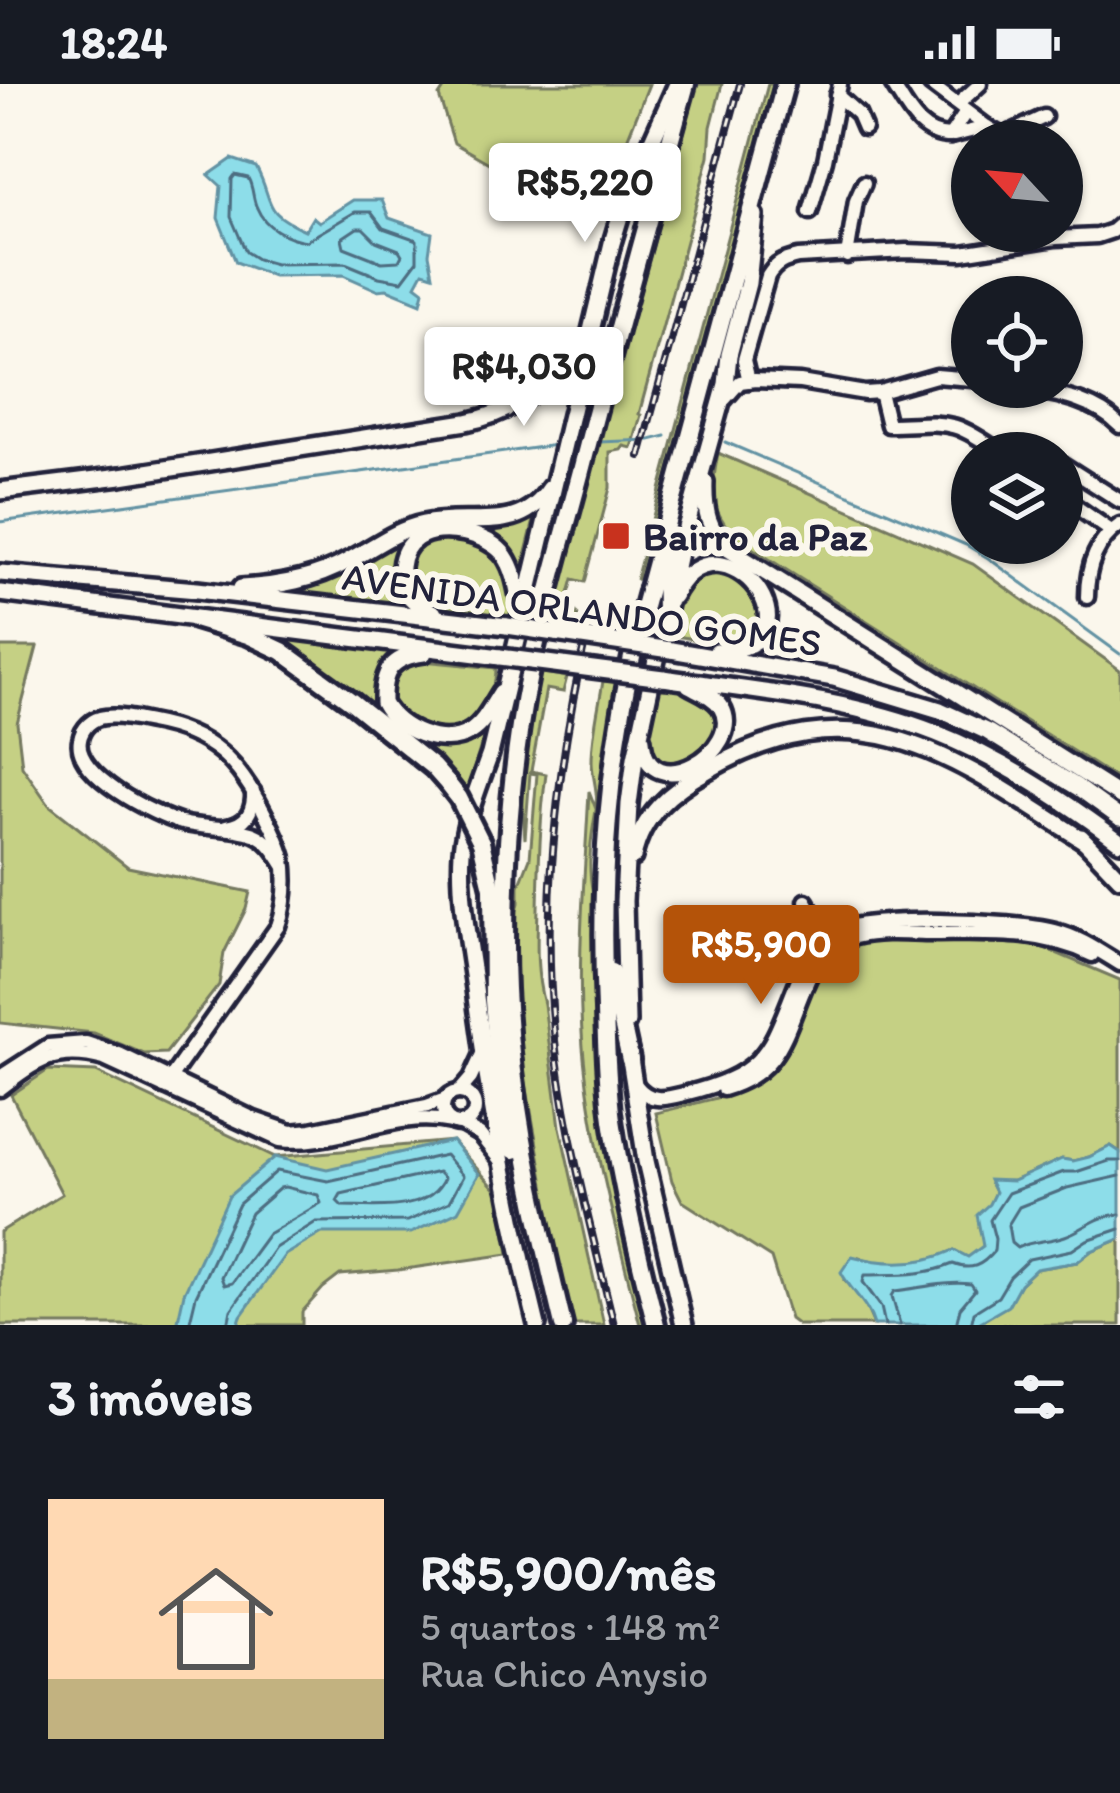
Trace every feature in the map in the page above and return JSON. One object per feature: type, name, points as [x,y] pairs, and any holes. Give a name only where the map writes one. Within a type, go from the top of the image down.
[{"type":"highway","points":[[563,1325],[516,1099],[507,1002],[506,891],[516,758],[527,687],[583,464],[686,84]]},
{"type":"highway","points":[[656,1325],[611,1116],[601,924],[616,739],[638,629],[785,84]]},
{"type":"highway","points":[[664,533],[664,614]]},
{"type":"highway","points":[[195,619],[248,634],[282,651],[433,767],[459,798],[481,842],[492,888],[493,1000],[501,1088],[515,1155],[545,1250]]},
{"type":"highway","points":[[601,924],[630,1060]]},
{"type":"main road","points":[[533,1325],[483,1053],[462,855],[524,616],[602,281],[624,203],[677,84]]},
{"type":"main road","points":[[684,1325],[630,1060],[624,901],[629,804],[664,614],[719,412],[739,378],[729,355],[748,284],[758,185]]},
{"type":"main road","points":[[0,491],[491,417],[517,404],[566,362],[578,363],[582,374]]},
{"type":"main road","points":[[708,450],[707,519],[730,550],[1120,796]]},
{"type":"main road","points":[[197,590],[303,580],[422,524],[514,518],[540,502],[558,473]]},
{"type":"main road","points":[[460,621],[418,605],[407,594],[400,569],[410,544],[419,536],[467,534],[495,545],[509,561],[524,616]]},
{"type":"main road","points":[[664,614],[686,578],[708,566],[733,569],[764,596],[766,624],[749,645],[728,651],[678,651]]},
{"type":"main road","name":"AVENIDA ORLANDO GOMES","points":[[0,573],[507,626],[834,678],[940,710],[988,732],[1120,818]]},
{"type":"main road","name":"AVENIDA ORLANDO GOMES","points":[[0,593],[789,695],[865,711],[932,731],[1004,765],[1120,842]]},
{"type":"main road","points":[[460,652],[418,653],[396,661],[382,687],[383,703],[398,724],[442,737],[465,735],[482,721],[508,680]]},
{"type":"main road","points":[[641,724],[643,754],[660,771],[679,771],[718,745],[726,723],[720,705],[681,681]]},
{"type":"main road","points":[[624,901],[635,848],[656,807],[734,755],[784,736],[817,732],[874,735],[940,754],[984,776],[1086,842]]},
{"type":"main road","points":[[1004,765],[1120,878]]},
{"type":"street","points":[[892,84],[923,129],[939,136],[950,136],[980,84]]},
{"type":"street","points":[[929,84],[978,120]]},
{"type":"street","points":[[839,89],[864,128]]},
{"type":"street","points":[[810,212],[839,89]]},
{"type":"street","points":[[1039,120],[1044,117]]},
{"type":"street","points":[[847,256],[856,201],[864,183]]},
{"type":"street","points":[[951,377],[936,376],[865,393],[739,378],[768,276],[783,261],[906,251],[962,253],[1097,236],[1120,224]]},
{"type":"street","points":[[880,392],[888,425],[952,424],[971,432]]},
{"type":"street","points":[[1083,404],[1120,426]]},
{"type":"street","points":[[1083,475],[1120,501]]},
{"type":"street","points":[[1083,509],[1115,528],[1087,569],[1088,597]]},
{"type":"street","points":[[167,1082],[278,926],[285,901],[285,867],[253,790],[214,745],[183,729],[139,720],[103,717],[84,729],[82,756],[112,786],[182,823],[260,837],[285,867]]},
{"type":"street","points":[[214,829],[244,821],[254,802],[253,790]]},
{"type":"street","points":[[806,901],[829,942]]},
{"type":"street","points":[[633,1081],[644,1094],[661,1099],[747,1072],[770,1045],[805,964],[850,925],[1012,924],[1077,938],[1120,967]]},
{"type":"street","points":[[640,1126],[651,1107],[739,1084],[763,1071],[778,1050],[829,942]]},
{"type":"street","points":[[0,1077],[58,1043],[104,1048],[167,1082],[265,1135],[292,1141],[419,1118],[456,1123],[473,1114],[474,1104],[469,1096],[452,1096],[427,1106],[291,1132],[167,1082],[104,1059],[71,1054],[40,1060],[0,1089]]},
{"type":"street","points":[[483,1053],[471,1078],[443,1109],[456,1123],[488,1142],[506,1175]]},
{"type":"green space","points":[[447,84],[649,84],[602,203],[564,206],[454,143],[439,96]]},
{"type":"green space","points":[[697,84],[722,84],[709,156],[641,415],[632,448],[610,452],[610,488],[585,582],[573,579],[565,608],[576,612],[576,624],[552,621],[539,672],[567,677],[563,692],[546,689],[531,771],[546,774],[538,968],[560,1127],[604,1325],[569,1325],[519,1044],[514,990],[514,919],[530,858],[537,774],[530,773],[525,839],[525,759],[530,719],[537,680],[546,641]]},
{"type":"green space","points":[[768,84],[778,84],[616,683],[591,841],[596,1043],[618,1208],[647,1325],[640,1325],[598,1152],[583,1047],[581,951],[589,791],[596,809],[597,803],[593,741],[603,681],[616,682],[629,632],[617,630],[636,601],[644,571],[636,580]]},
{"type":"green space","points":[[718,453],[951,554],[951,564],[973,564],[1120,670],[1120,781],[736,538],[716,508]]},
{"type":"green space","points":[[537,508],[518,584],[507,551],[436,528],[399,559],[415,608],[270,589],[421,529]]},
{"type":"green space","points":[[439,539],[475,544],[498,556],[509,580],[510,616],[439,607],[410,590],[405,577],[408,559],[421,544]]},
{"type":"green space","points":[[719,567],[746,581],[763,610],[756,625],[737,640],[725,642],[669,635],[677,604],[692,577]]},
{"type":"green space","points":[[260,631],[406,651],[386,665],[376,685],[376,702],[396,729],[413,739],[449,747],[469,743],[487,726],[465,797],[329,675]]},
{"type":"green space","points":[[0,647],[37,647],[17,723],[22,766],[49,805],[128,867],[250,892],[224,953],[219,985],[166,1053],[144,1054],[94,1033],[0,1023]]},
{"type":"green space","points":[[408,662],[496,668],[490,697],[470,724],[459,730],[436,731],[389,707],[388,679]]},
{"type":"green space","points":[[656,689],[709,700],[717,718],[709,745],[692,757],[664,766],[647,750]]},
{"type":"green space","points":[[863,940],[1035,944],[1120,980],[1120,1152],[1111,1146],[1089,1157],[1062,1159],[1013,1181],[990,1182],[995,1192],[979,1227],[983,1247],[968,1258],[954,1250],[907,1263],[859,1257],[845,1280],[863,1300],[874,1325],[798,1325],[790,1319],[771,1258],[682,1201],[672,1181],[656,1113],[733,1093],[771,1073],[793,1038],[825,963]]},
{"type":"green space","points":[[48,1070],[96,1072],[275,1157],[452,1141],[499,1193],[509,1254],[340,1275],[302,1312],[302,1325],[0,1325],[0,1232],[62,1194],[11,1095]]},
{"type":"green space","points":[[1120,1239],[1120,1325],[975,1325],[1007,1306],[1036,1269],[1077,1262]]},
{"type":"water","points":[[232,159],[256,167],[275,211],[305,230],[313,217],[319,222],[353,200],[382,200],[389,218],[432,233],[433,275],[423,272],[416,285],[424,291],[421,303],[343,275],[273,276],[236,262],[218,218],[221,186],[209,175]]},
{"type":"water","points":[[452,1141],[479,1174],[458,1211],[411,1233],[322,1233],[285,1255],[238,1325],[177,1325],[184,1293],[229,1196],[275,1157],[327,1169]]},
{"type":"water","points":[[1111,1146],[1120,1152],[1120,1239],[1077,1262],[1036,1269],[1020,1284],[1008,1306],[975,1325],[874,1325],[841,1272],[852,1256],[904,1262],[954,1250],[968,1257],[983,1246],[977,1215],[995,1192],[989,1180],[1013,1181],[1062,1159],[1089,1157]]},
{"type":"waterway","points":[[599,442],[666,436]]},
{"type":"waterway","points":[[725,442],[966,545],[1120,654]]},
{"type":"waterway","points":[[572,443],[578,443]]},
{"type":"waterway","points":[[0,522],[556,445]]},
{"type":"railway","points":[[640,456],[740,84]]},
{"type":"railway","points":[[591,615],[560,779],[550,947],[562,1092],[614,1325]]},
{"type":"place","name":"Bairro da Paz","points":[[616,536]]}]
